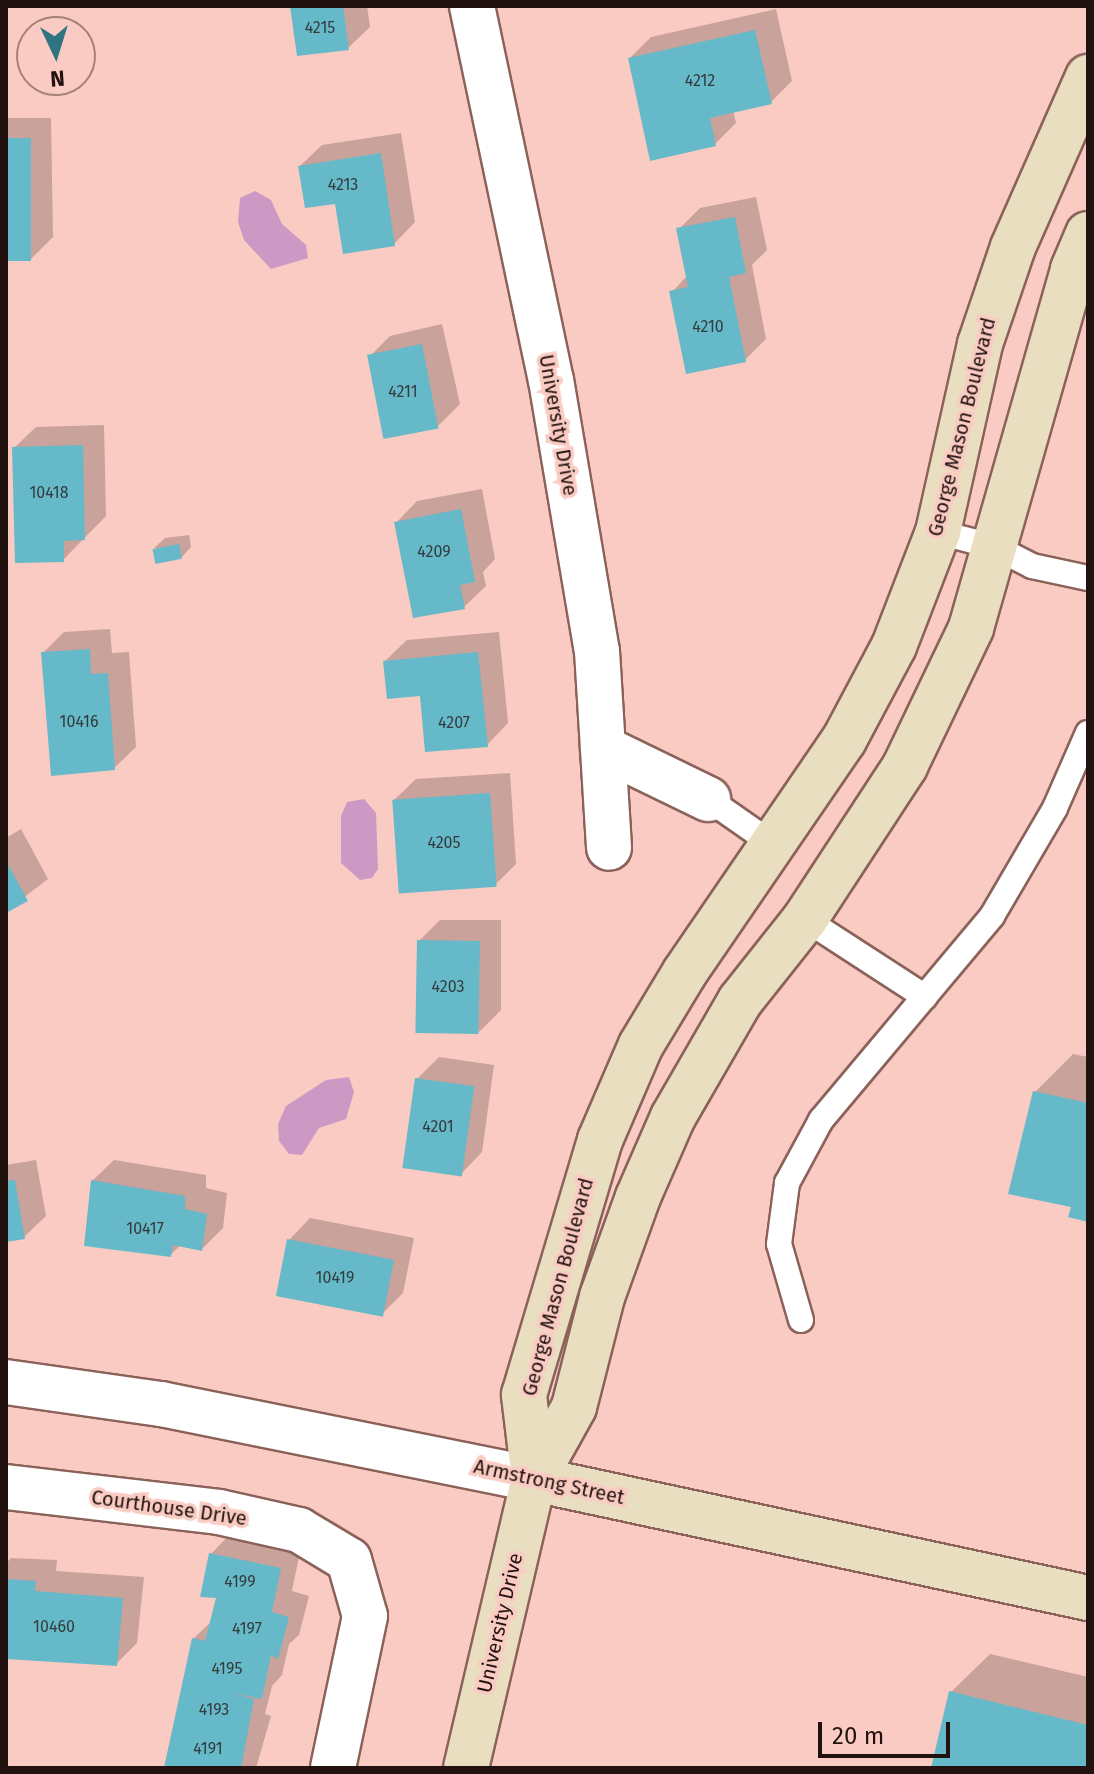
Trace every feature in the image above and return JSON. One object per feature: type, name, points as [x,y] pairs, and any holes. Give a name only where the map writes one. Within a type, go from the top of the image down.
[{"type":"street","name":"University Drive","points":[[472,6],[551,380],[597,651],[609,848]]},
{"type":"street","name":"George Mason Boulevard","points":[[534,1479],[524,1395],[600,1140],[648,1033],[844,740],[887,660],[938,532],[980,344],[1013,247],[1088,77]]},
{"type":"street","points":[[534,1479],[574,1407],[602,1297],[673,1117],[740,1001],[805,919],[905,766],[971,628],[1073,269],[1088,234]]},
{"type":"street","points":[[603,748],[708,799]]},
{"type":"street","name":"Armstrong Street","points":[[6,1382],[161,1404],[534,1479],[1088,1598]]},
{"type":"street","name":"University Drive","points":[[466,1768],[534,1479]]},
{"type":"street","name":"Courthouse Drive","points":[[6,1487],[219,1512],[299,1530],[349,1560],[365,1616],[333,1768]]},
{"type":"lane","points":[[938,532],[995,547],[1032,566],[1088,578]]},
{"type":"lane","points":[[801,1320],[779,1244],[787,1183],[821,1120],[992,916],[1055,808],[1088,733]]},
{"type":"lane","points":[[708,799],[774,845]]},
{"type":"lane","points":[[805,919],[925,997]]},
{"type":"shaded area","points":[[255,191],[271,200],[282,224],[306,245],[308,258],[271,269],[244,240],[238,222],[240,198]]},
{"type":"shaded area","points":[[364,799],[376,813],[378,869],[372,878],[360,880],[341,863],[341,816],[347,802]]},
{"type":"shaded area","points":[[349,1077],[354,1092],[346,1119],[319,1128],[302,1155],[289,1154],[279,1141],[278,1124],[286,1106],[326,1080]]},
{"type":"building","points":[[290,6],[343,6],[349,50],[297,56]]},
{"type":"building","points":[[755,30],[772,104],[710,118],[716,146],[650,161],[628,58]]},
{"type":"building","points":[[6,138],[31,138],[31,261],[6,261]]},
{"type":"building","points":[[381,153],[395,246],[343,254],[335,204],[305,208],[298,166]]},
{"type":"building","points":[[735,217],[746,273],[729,277],[746,362],[686,374],[669,291],[688,287],[676,228]]},
{"type":"building","points":[[422,344],[438,428],[383,439],[367,355]]},
{"type":"building","points":[[83,445],[85,540],[64,541],[64,562],[15,563],[12,447]]},
{"type":"building","points":[[461,509],[475,582],[460,585],[465,609],[413,618],[394,522]]},
{"type":"building","points":[[179,544],[182,559],[155,564],[152,549]]},
{"type":"building","points":[[90,649],[91,674],[108,673],[115,770],[51,776],[41,652]]},
{"type":"building","points":[[478,652],[488,747],[425,752],[420,696],[387,699],[383,661]]},
{"type":"building","points":[[490,793],[497,887],[399,894],[392,800]]},
{"type":"building","points":[[6,861],[28,901],[6,913]]},
{"type":"building","points":[[417,940],[480,941],[478,1034],[415,1033]]},
{"type":"building","points":[[415,1078],[474,1086],[462,1176],[402,1168]]},
{"type":"building","points":[[1033,1091],[1088,1103],[1088,1222],[1068,1217],[1071,1207],[1008,1194]]},
{"type":"building","points":[[15,1180],[25,1239],[6,1242],[6,1181]]},
{"type":"building","points":[[91,1180],[185,1196],[185,1209],[207,1214],[202,1251],[173,1245],[171,1257],[84,1246]]},
{"type":"building","points":[[287,1239],[394,1260],[383,1317],[276,1296]]},
{"type":"building","points":[[209,1553],[281,1568],[272,1612],[289,1617],[278,1659],[271,1655],[262,1699],[232,1693],[254,1699],[241,1768],[164,1768],[192,1638],[205,1641],[216,1598],[200,1597]]},
{"type":"building","points":[[6,1579],[36,1581],[35,1591],[123,1598],[117,1666],[6,1659]]},
{"type":"building","points":[[949,1691],[1088,1725],[1088,1768],[931,1768]]}]
